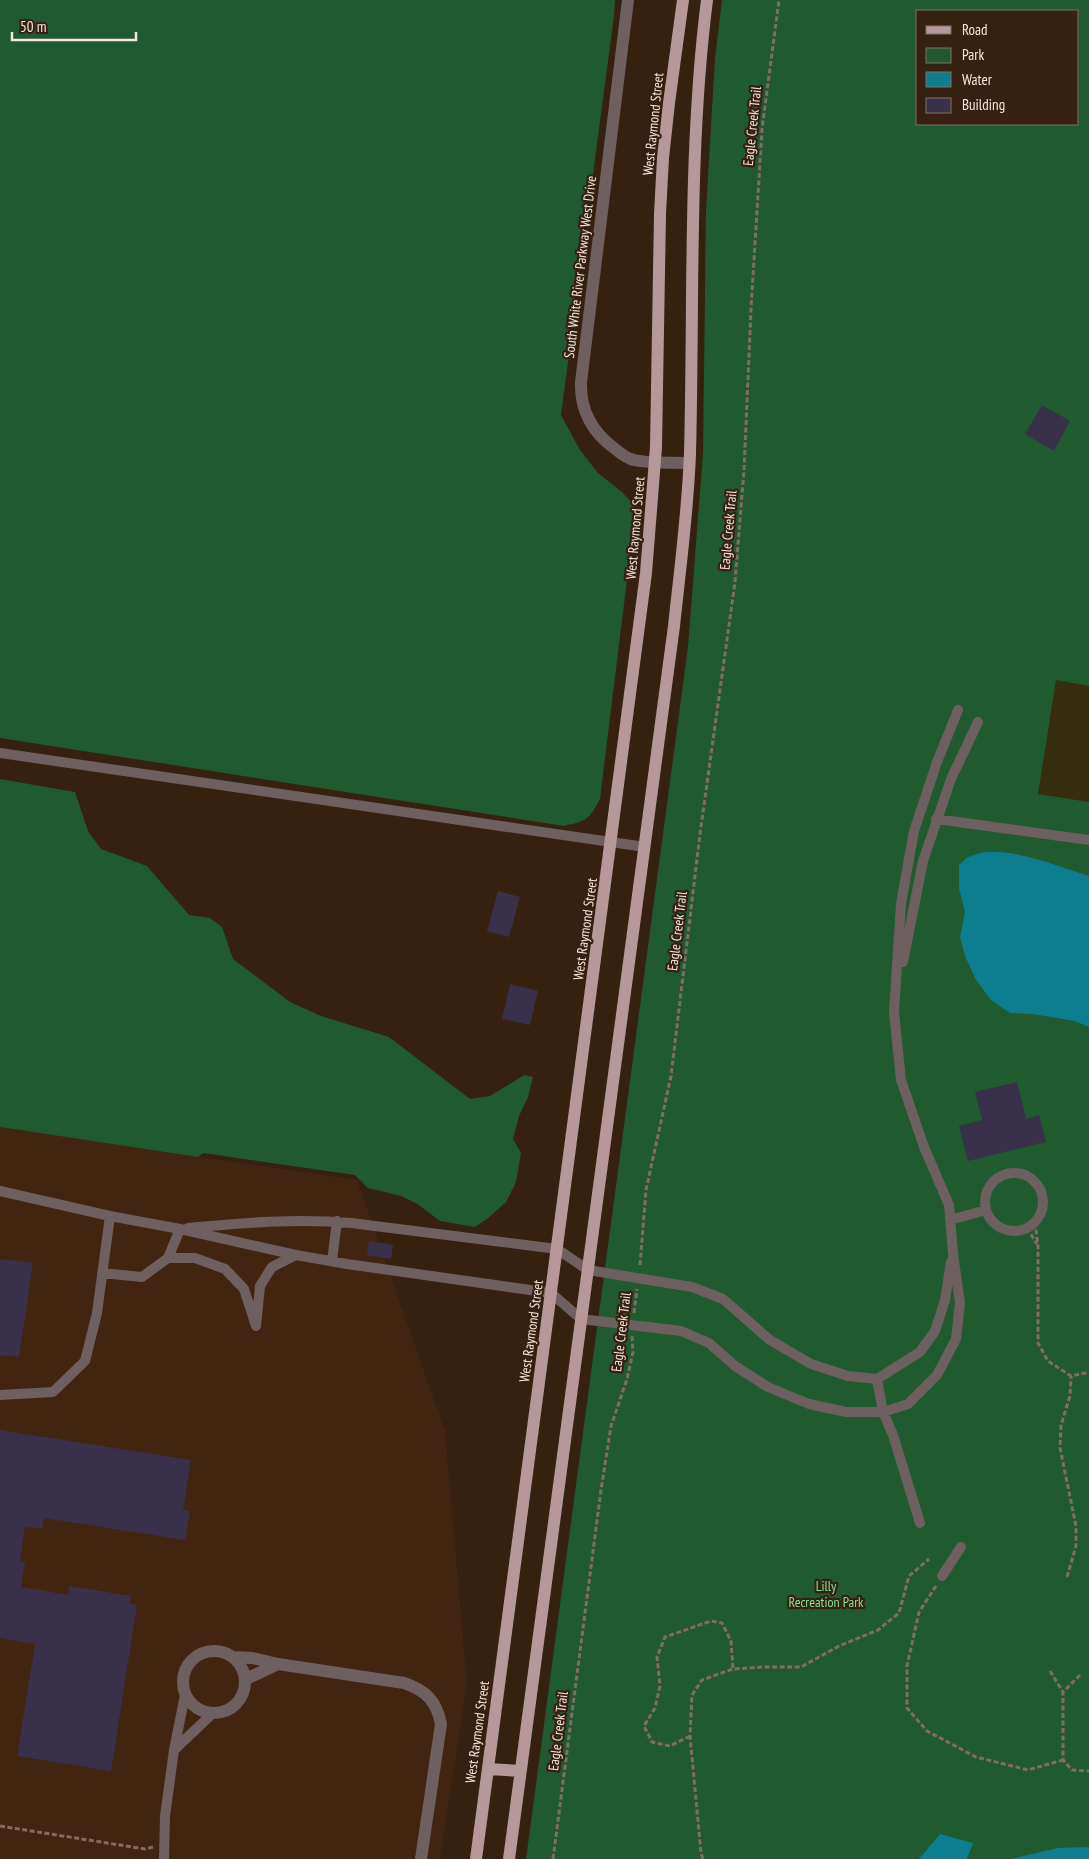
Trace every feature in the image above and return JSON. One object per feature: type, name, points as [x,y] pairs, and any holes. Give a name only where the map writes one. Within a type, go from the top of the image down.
[{"type":"main road","name":"West Raymond Street","points":[[476,1859],[642,609],[652,514],[655,462],[662,177],[669,102],[683,0]]},
{"type":"main road","points":[[509,1859],[674,626],[689,463],[696,118],[707,0]]},
{"type":"main road","points":[[488,1769],[521,1771]]},
{"type":"street","name":"South White River Parkway West Drive","points":[[628,0],[581,390],[584,412],[596,432],[604,440],[633,460],[689,463]]},
{"type":"street","points":[[203,1652],[224,1652],[233,1657],[244,1670],[246,1679],[243,1695],[239,1702],[231,1709],[222,1713],[212,1714],[196,1708],[185,1696],[183,1685],[188,1665],[203,1652]]},
{"type":"street","points":[[233,1657],[252,1658],[278,1664],[404,1683],[416,1687],[431,1698],[436,1706],[441,1724],[421,1859]]},
{"type":"street","points":[[246,1679],[278,1664]]},
{"type":"lane","points":[[0,1191],[296,1255],[551,1293],[581,1319],[681,1331],[708,1343],[735,1366],[768,1387],[809,1404],[846,1412],[883,1412],[908,1404],[937,1375],[956,1339],[960,1303],[949,1205],[924,1147],[901,1080],[894,1012],[901,904],[914,832],[937,762],[958,710]]},
{"type":"lane","points":[[894,1012],[923,861],[951,779],[978,722]]},
{"type":"lane","points":[[0,753],[645,848]]},
{"type":"lane","points":[[936,819],[1089,840]]},
{"type":"lane","points":[[1010,1174],[1020,1174],[1034,1182],[1040,1190],[1042,1210],[1031,1225],[1017,1231],[1002,1228],[990,1219],[986,1210],[985,1200],[992,1183],[1000,1177],[1010,1174]]},
{"type":"lane","points":[[950,1220],[986,1210]]},
{"type":"lane","points":[[0,1395],[53,1392],[85,1361],[97,1314],[110,1216]]},
{"type":"lane","points":[[180,1229],[253,1222],[337,1222],[557,1249],[588,1270],[692,1286],[723,1299],[770,1340],[811,1364],[848,1376],[877,1379],[920,1352],[935,1331],[945,1300],[953,1254]]},
{"type":"lane","points":[[332,1261],[337,1222]]},
{"type":"lane","points":[[102,1273],[142,1278],[168,1258],[180,1229]]},
{"type":"lane","points":[[168,1258],[195,1258],[225,1269],[244,1289],[256,1326],[260,1286],[272,1267],[296,1255]]},
{"type":"lane","points":[[877,1379],[883,1412],[893,1435],[920,1523]]},
{"type":"lane","points":[[942,1576],[961,1547]]},
{"type":"lane","points":[[165,1854],[165,1816],[174,1750],[185,1696]]},
{"type":"lane","points":[[174,1750],[212,1714]]},
{"type":"path","name":"Eagle Creek Trail","points":[[554,1859],[601,1490],[611,1426],[627,1379],[633,1352],[632,1325],[639,1278],[646,1190],[671,1076],[700,834],[735,582],[744,470],[751,309],[762,130],[779,0]]},
{"type":"path","points":[[1031,1225],[1038,1246],[1038,1343],[1048,1362],[1071,1376],[1089,1374]]},
{"type":"path","points":[[1031,1225],[1038,1246]]},
{"type":"path","points":[[1067,1577],[1076,1546],[1076,1526],[1060,1448],[1061,1425],[1070,1396],[1071,1376]]},
{"type":"path","points":[[704,1859],[701,1852],[690,1736],[692,1695],[702,1680],[733,1669],[764,1667],[801,1668],[839,1646],[878,1630],[898,1613],[909,1576],[929,1559]]},
{"type":"path","points":[[942,1576],[920,1612],[907,1666],[907,1708],[927,1731],[976,1757],[1028,1770],[1063,1760]]},
{"type":"path","points":[[690,1736],[670,1746],[652,1742],[644,1726],[655,1708],[660,1686],[657,1657],[665,1637],[711,1621],[722,1623],[731,1641],[733,1669]]},
{"type":"path","points":[[1050,1671],[1063,1692],[1063,1760],[1072,1770],[1089,1772]]},
{"type":"path","points":[[1063,1692],[1080,1676]]},
{"type":"path","points":[[0,1826],[144,1849],[153,1847],[165,1854]]},
{"type":"shaded area","points":[[0,1127],[357,1180],[445,1431],[467,1684],[440,1859],[0,1859]]},
{"type":"green space","points":[[0,0],[615,0],[561,415],[580,450],[598,473],[622,492],[636,507],[600,799],[590,815],[582,821],[564,826],[0,738]]},
{"type":"green space","name":"Lilly Recreation Park","points":[[722,0],[1089,0],[1089,1859],[526,1859],[688,647],[703,453],[706,210],[715,58]]},
{"type":"green space","points":[[0,779],[75,792],[88,831],[101,849],[147,866],[189,915],[210,918],[222,927],[233,959],[290,1002],[321,1016],[389,1037],[470,1099],[490,1096],[524,1075],[533,1077],[513,1139],[521,1153],[516,1182],[506,1202],[475,1227],[440,1221],[416,1203],[401,1196],[368,1188],[355,1175],[203,1153],[198,1157],[0,1127]]},
{"type":"sand","points":[[1056,680],[1089,686],[1089,802],[1038,794]]},
{"type":"water","points":[[984,852],[1011,853],[1089,876],[1089,1027],[1075,1021],[1033,1014],[1010,1013],[991,1000],[976,980],[965,956],[960,937],[965,912],[959,888],[959,865],[968,857]]},
{"type":"water","points":[[940,1834],[973,1843],[967,1859],[919,1859]]},
{"type":"water","points":[[1089,1847],[1089,1859],[1011,1859],[1058,1848]]},
{"type":"building","points":[[1042,405],[1070,421],[1054,451],[1025,434]]},
{"type":"building","points":[[498,891],[520,897],[509,937],[487,931]]},
{"type":"building","points":[[510,984],[538,991],[530,1025],[502,1019]]},
{"type":"building","points":[[1017,1082],[1026,1119],[1039,1115],[1046,1142],[968,1161],[959,1126],[982,1120],[975,1092]]},
{"type":"building","points":[[369,1241],[393,1245],[391,1259],[367,1255]]},
{"type":"building","points":[[0,1259],[33,1263],[19,1357],[0,1355]]},
{"type":"building","points":[[0,1430],[191,1460],[183,1510],[190,1511],[185,1540],[44,1518],[42,1529],[25,1527],[20,1561],[25,1562],[21,1587],[68,1595],[69,1586],[131,1596],[129,1603],[137,1605],[111,1771],[17,1756],[35,1644],[0,1638]]}]
